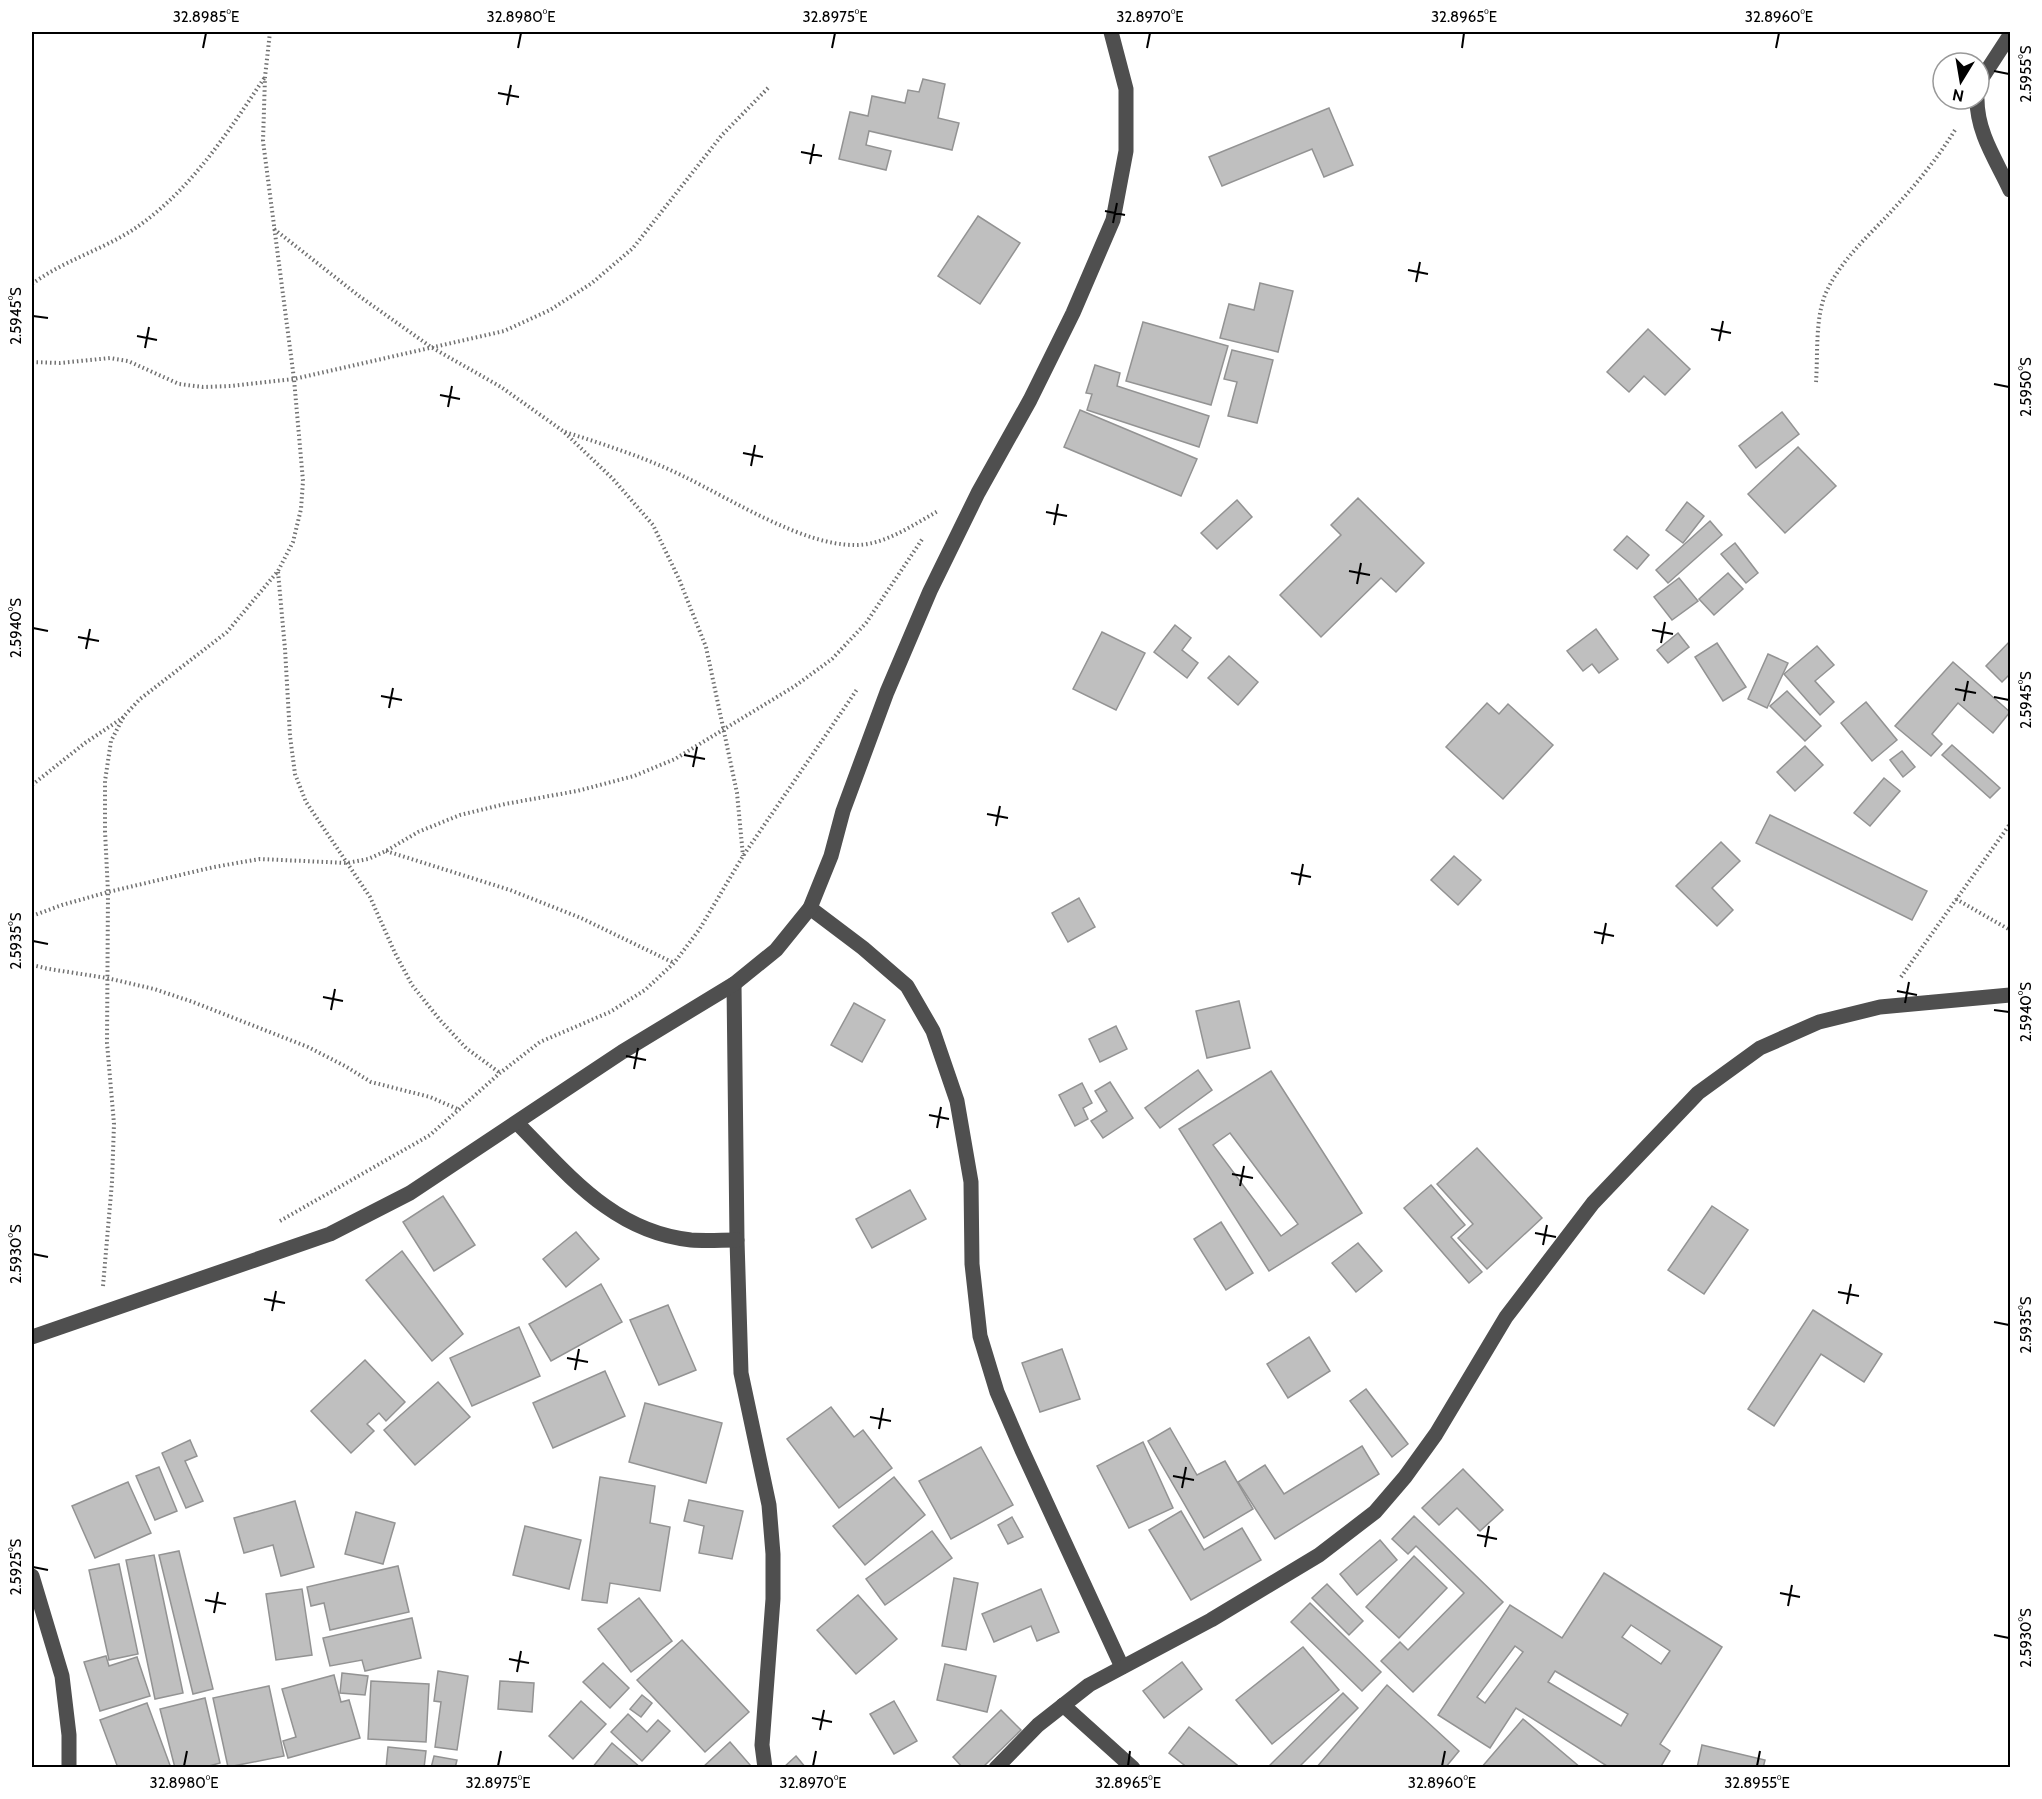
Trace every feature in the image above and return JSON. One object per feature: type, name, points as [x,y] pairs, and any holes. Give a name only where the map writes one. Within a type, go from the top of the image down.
[{"type":"street","points":[[32,1337],[100,1311],[330,1234],[410,1193],[622,1052],[734,984],[776,950],[810,908],[831,856],[843,812],[883,703],[930,591],[978,493],[1030,400],[1073,313],[1113,219],[1126,151],[1126,89],[1111,32]]},
{"type":"street","points":[[1991,64],[2010,35]]},
{"type":"street","points":[[1979,111],[1981,129],[2010,190]]},
{"type":"street","points":[[810,908],[863,948],[907,986],[933,1031],[957,1101],[970,1182],[972,1264],[980,1336],[997,1392],[1017,1441],[1122,1667]]},
{"type":"street","points":[[734,984],[741,1373],[769,1505],[773,1554],[773,1599],[762,1745],[765,1767]]},
{"type":"street","points":[[996,1767],[1038,1725],[1089,1685],[1211,1620],[1309,1561],[1375,1512],[1405,1477],[1436,1434],[1506,1317],[1593,1203],[1698,1093],[1761,1048],[1819,1022],[1880,1007],[2010,995]]},
{"type":"street","points":[[516,1123],[587,1194],[620,1217],[653,1232],[691,1240],[737,1240]]},
{"type":"street","points":[[32,1576],[62,1676],[69,1735],[69,1767]]},
{"type":"street","points":[[1063,1705],[1133,1767]]},
{"type":"path","points":[[32,785],[124,716],[140,699],[227,632],[278,571],[293,542],[301,509],[303,481],[294,379],[263,141],[265,76],[270,32]]},
{"type":"path","points":[[32,284],[72,260],[115,241],[144,222],[174,196],[228,133],[265,76]]},
{"type":"path","points":[[32,362],[60,363],[110,358],[136,364],[179,384],[203,387],[294,379],[504,331],[550,310],[592,283],[633,248],[722,135],[770,86]]},
{"type":"path","points":[[1816,382],[1820,322],[1825,297],[1837,273],[1852,252],[1922,177],[1956,129]]},
{"type":"path","points":[[273,229],[359,296],[431,346],[501,387],[564,431],[613,479],[653,525],[679,579],[706,647],[737,793],[743,856]]},
{"type":"path","points":[[564,431],[622,449],[795,531],[831,544],[856,546],[880,540],[944,508],[937,517]]},
{"type":"path","points":[[32,916],[108,892],[214,867],[260,859],[347,863],[368,859],[418,832],[460,815],[577,791],[634,776],[675,759],[795,686],[832,659],[866,623],[924,537]]},
{"type":"path","points":[[278,571],[290,736],[295,774],[306,802],[370,897],[412,985],[466,1048],[500,1073]]},
{"type":"path","points":[[270,1227],[430,1135],[500,1073],[540,1042],[610,1012],[645,990],[674,963],[699,930],[743,856],[861,683]]},
{"type":"path","points":[[100,1311],[112,1182],[114,1124],[107,1043],[108,892],[105,781],[111,741],[124,716]]},
{"type":"path","points":[[1880,1007],[2010,824]]},
{"type":"path","points":[[386,851],[510,890],[581,918],[674,963]]},
{"type":"path","points":[[1956,899],[2010,930]]},
{"type":"path","points":[[32,964],[154,989],[193,1002],[308,1047],[345,1065],[371,1082],[421,1094],[460,1110]]},
{"type":"building","points":[[923,79],[945,84],[938,118],[959,123],[952,150],[869,131],[866,145],[891,151],[886,170],[839,159],[850,112],[868,116],[872,96],[905,103],[908,90],[919,92]]},
{"type":"building","points":[[1329,108],[1353,165],[1324,177],[1312,149],[1222,186],[1209,157]]},
{"type":"building","points":[[978,216],[1020,243],[980,304],[938,276]]},
{"type":"building","points":[[1260,283],[1293,291],[1278,352],[1220,338],[1229,304],[1254,310]]},
{"type":"building","points":[[1143,322],[1228,346],[1211,405],[1126,381]]},
{"type":"building","points":[[1648,329],[1690,369],[1665,395],[1644,376],[1629,392],[1607,372]]},
{"type":"building","points":[[1232,350],[1273,360],[1257,423],[1228,416],[1237,382],[1224,379]]},
{"type":"building","points":[[1095,365],[1120,373],[1117,386],[1209,416],[1199,447],[1087,410],[1092,394],[1086,393]]},
{"type":"building","points":[[1080,410],[1197,459],[1181,496],[1064,447]]},
{"type":"building","points":[[1782,412],[1799,434],[1756,468],[1739,446]]},
{"type":"building","points":[[1798,447],[1836,486],[1785,533],[1748,494]]},
{"type":"building","points":[[1358,498],[1424,563],[1396,592],[1381,578],[1321,637],[1280,595],[1341,535],[1331,525]]},
{"type":"building","points":[[1237,500],[1252,517],[1217,549],[1201,533]]},
{"type":"building","points":[[1687,502],[1704,516],[1683,543],[1666,530]]},
{"type":"building","points":[[1710,521],[1722,535],[1668,583],[1656,570]]},
{"type":"building","points":[[1627,536],[1649,555],[1637,569],[1614,550]]},
{"type":"building","points":[[1735,543],[1758,573],[1746,583],[1721,554]]},
{"type":"building","points":[[1728,573],[1743,589],[1714,615],[1699,599]]},
{"type":"building","points":[[1679,578],[1698,601],[1672,620],[1654,597]]},
{"type":"building","points":[[1175,625],[1191,638],[1182,650],[1198,663],[1187,678],[1154,652]]},
{"type":"building","points":[[1596,629],[1618,659],[1599,673],[1592,664],[1583,671],[1567,651]]},
{"type":"building","points":[[1102,632],[1145,653],[1116,710],[1073,689]]},
{"type":"building","points":[[1678,633],[1689,647],[1668,663],[1657,650]]},
{"type":"building","points":[[2010,641],[2010,674],[2002,682],[1986,666]]},
{"type":"building","points":[[1717,643],[1746,687],[1723,701],[1695,657]]},
{"type":"building","points":[[1817,646],[1834,665],[1815,681],[1834,702],[1820,715],[1784,674]]},
{"type":"building","points":[[1768,654],[1788,663],[1767,708],[1748,699]]},
{"type":"building","points":[[1229,656],[1258,682],[1238,705],[1208,678]]},
{"type":"building","points":[[1953,662],[2010,712],[1993,733],[1958,703],[1932,734],[1942,744],[1931,756],[1895,726]]},
{"type":"building","points":[[1787,691],[1821,726],[1805,741],[1770,706]]},
{"type":"building","points":[[1866,702],[1897,740],[1872,761],[1841,723]]},
{"type":"building","points":[[1487,703],[1499,714],[1508,704],[1553,745],[1503,799],[1446,747]]},
{"type":"building","points":[[1952,745],[2000,788],[1990,798],[1942,755]]},
{"type":"building","points":[[1805,746],[1823,765],[1795,791],[1777,772]]},
{"type":"building","points":[[1902,751],[1915,767],[1903,777],[1890,760]]},
{"type":"building","points":[[1884,778],[1900,791],[1870,826],[1854,813]]},
{"type":"building","points":[[1770,815],[1927,891],[1912,920],[1756,843]]},
{"type":"building","points":[[1721,842],[1740,861],[1712,888],[1733,910],[1717,926],[1676,886]]},
{"type":"building","points":[[1454,856],[1481,880],[1458,905],[1431,880]]},
{"type":"building","points":[[1079,898],[1095,927],[1068,942],[1052,913]]},
{"type":"building","points":[[1239,1001],[1250,1048],[1207,1058],[1196,1011]]},
{"type":"building","points":[[854,1003],[885,1020],[862,1062],[831,1045]]},
{"type":"building","points":[[1116,1026],[1127,1049],[1100,1062],[1089,1039]]},
{"type":"building","points":[[1198,1070],[1212,1090],[1160,1128],[1145,1108]]},
{"type":"building","points":[[1271,1071],[1362,1213],[1269,1271],[1179,1129]],"holes":[[[1230,1133],[1298,1224],[1281,1236],[1213,1145]]]},
{"type":"building","points":[[1110,1082],[1133,1118],[1103,1138],[1091,1121],[1107,1111],[1095,1091]]},
{"type":"building","points":[[1082,1083],[1092,1103],[1083,1108],[1088,1119],[1075,1126],[1059,1095]]},
{"type":"building","points":[[1477,1148],[1542,1218],[1487,1269],[1458,1238],[1473,1224],[1437,1184]]},
{"type":"building","points":[[1431,1185],[1465,1225],[1451,1237],[1482,1272],[1469,1283],[1404,1208]]},
{"type":"building","points":[[910,1190],[926,1219],[872,1248],[856,1219]]},
{"type":"building","points":[[443,1196],[475,1245],[434,1271],[403,1222]]},
{"type":"building","points":[[1712,1206],[1748,1230],[1704,1294],[1668,1270]]},
{"type":"building","points":[[1221,1222],[1253,1273],[1226,1290],[1194,1239]]},
{"type":"building","points":[[576,1232],[599,1259],[566,1287],[543,1259]]},
{"type":"building","points":[[1358,1243],[1382,1271],[1356,1292],[1332,1263]]},
{"type":"building","points":[[402,1251],[463,1334],[432,1361],[366,1280]]},
{"type":"building","points":[[601,1284],[622,1322],[551,1361],[529,1324]]},
{"type":"building","points":[[668,1305],[696,1370],[659,1385],[630,1320]]},
{"type":"building","points":[[1813,1310],[1882,1354],[1864,1382],[1821,1354],[1774,1426],[1748,1409]]},
{"type":"building","points":[[519,1327],[540,1376],[472,1406],[450,1358]]},
{"type":"building","points":[[1309,1337],[1330,1371],[1288,1398],[1267,1364]]},
{"type":"building","points":[[1062,1349],[1080,1399],[1040,1412],[1022,1363]]},
{"type":"building","points":[[365,1360],[405,1402],[386,1421],[379,1413],[367,1424],[374,1431],[351,1453],[311,1411]]},
{"type":"building","points":[[605,1371],[625,1416],[553,1448],[533,1403]]},
{"type":"building","points":[[438,1382],[470,1417],[415,1465],[384,1430]]},
{"type":"building","points":[[1366,1389],[1408,1444],[1392,1457],[1350,1401]]},
{"type":"building","points":[[645,1403],[722,1423],[706,1483],[629,1462]]},
{"type":"building","points":[[831,1407],[854,1437],[863,1430],[892,1468],[839,1508],[787,1439]]},
{"type":"building","points":[[1170,1428],[1197,1475],[1225,1461],[1253,1509],[1204,1538],[1148,1441]]},
{"type":"building","points":[[190,1440],[197,1456],[185,1461],[203,1501],[186,1508],[162,1453]]},
{"type":"building","points":[[1143,1442],[1173,1508],[1129,1528],[1097,1466]]},
{"type":"building","points":[[1362,1446],[1379,1474],[1275,1539],[1238,1482],[1265,1465],[1284,1494]]},
{"type":"building","points":[[981,1447],[1013,1505],[951,1539],[919,1481]]},
{"type":"building","points":[[159,1467],[177,1511],[155,1520],[136,1476]]},
{"type":"building","points":[[1463,1469],[1503,1510],[1480,1531],[1457,1508],[1439,1525],[1422,1508]]},
{"type":"building","points":[[600,1477],[655,1486],[650,1523],[670,1527],[660,1591],[610,1583],[607,1603],[582,1600]]},
{"type":"building","points":[[894,1477],[925,1515],[865,1565],[833,1526]]},
{"type":"building","points":[[128,1482],[151,1533],[95,1558],[72,1506]]},
{"type":"building","points":[[689,1500],[743,1511],[732,1559],[699,1553],[704,1526],[684,1521]]},
{"type":"building","points":[[295,1501],[314,1567],[281,1576],[273,1545],[244,1553],[234,1518]]},
{"type":"building","points":[[1181,1511],[1204,1550],[1242,1528],[1261,1560],[1191,1600],[1149,1530]]},
{"type":"building","points":[[356,1512],[395,1523],[383,1564],[345,1554]]},
{"type":"building","points":[[1414,1516],[1503,1602],[1413,1692],[1381,1661],[1400,1642],[1408,1650],[1464,1593],[1416,1546],[1408,1554],[1392,1539]]},
{"type":"building","points":[[1012,1517],[1023,1537],[1008,1544],[998,1525]]},
{"type":"building","points":[[525,1526],[581,1540],[569,1589],[513,1575]]},
{"type":"building","points":[[932,1531],[952,1558],[885,1605],[866,1579]]},
{"type":"building","points":[[1380,1540],[1397,1560],[1357,1595],[1340,1574]]},
{"type":"building","points":[[179,1551],[213,1689],[193,1694],[159,1555]]},
{"type":"building","points":[[154,1555],[183,1693],[155,1699],[126,1560]]},
{"type":"building","points":[[1414,1556],[1447,1588],[1399,1638],[1366,1607]]},
{"type":"building","points":[[119,1564],[138,1654],[109,1660],[89,1570]]},
{"type":"building","points":[[398,1566],[409,1612],[330,1630],[324,1603],[311,1606],[307,1587]]},
{"type":"building","points":[[1604,1573],[1722,1647],[1660,1744],[1670,1751],[1660,1768],[1610,1768],[1516,1708],[1490,1748],[1438,1715],[1510,1605],[1562,1638]],"holes":[[[1631,1625],[1670,1651],[1661,1664],[1622,1637]],[[1515,1646],[1523,1652],[1485,1703],[1477,1697]],[[1555,1671],[1628,1714],[1621,1726],[1548,1682]]]},
{"type":"building","points":[[954,1578],[978,1583],[966,1650],[942,1646]]},
{"type":"building","points":[[1327,1584],[1363,1621],[1349,1635],[1312,1598]]},
{"type":"building","points":[[302,1589],[312,1655],[276,1660],[266,1594]]},
{"type":"building","points":[[1041,1589],[1059,1632],[1037,1641],[1031,1626],[994,1642],[982,1614]]},
{"type":"building","points":[[858,1595],[897,1639],[856,1674],[817,1630]]},
{"type":"building","points":[[639,1598],[672,1641],[631,1672],[598,1629]]},
{"type":"building","points":[[1310,1603],[1381,1672],[1362,1691],[1291,1622]]},
{"type":"building","points":[[412,1618],[421,1658],[365,1671],[362,1660],[330,1666],[323,1638]]},
{"type":"building","points":[[682,1640],[749,1712],[705,1752],[637,1680]]},
{"type":"building","points":[[1303,1647],[1339,1690],[1272,1744],[1236,1700]]},
{"type":"building","points":[[106,1656],[109,1666],[137,1657],[150,1696],[100,1711],[84,1662]]},
{"type":"building","points":[[1182,1662],[1202,1689],[1164,1718],[1143,1691]]},
{"type":"building","points":[[603,1663],[629,1688],[610,1708],[583,1682]]},
{"type":"building","points":[[945,1664],[996,1676],[987,1712],[937,1700]]},
{"type":"building","points":[[438,1671],[468,1676],[457,1750],[435,1747],[441,1702],[434,1701]]},
{"type":"building","points":[[342,1673],[368,1676],[365,1695],[340,1693]]},
{"type":"building","points":[[334,1675],[341,1702],[349,1700],[360,1738],[288,1758],[283,1741],[296,1737],[282,1689]]},
{"type":"building","points":[[371,1681],[429,1684],[426,1742],[368,1739]]},
{"type":"building","points":[[500,1681],[534,1683],[532,1712],[498,1709]]},
{"type":"building","points":[[1387,1685],[1459,1751],[1445,1768],[1316,1768]]},
{"type":"building","points":[[269,1686],[284,1756],[228,1767],[213,1698]]},
{"type":"building","points":[[1343,1693],[1358,1708],[1298,1768],[1269,1766]]},
{"type":"building","points":[[642,1695],[652,1703],[641,1717],[630,1709]]},
{"type":"building","points":[[205,1698],[220,1763],[202,1768],[175,1768],[160,1709]]},
{"type":"building","points":[[581,1701],[606,1724],[573,1759],[549,1736]]},
{"type":"building","points":[[894,1701],[917,1741],[894,1754],[870,1714]]},
{"type":"building","points":[[147,1703],[171,1768],[118,1768],[100,1720]]},
{"type":"building","points":[[1001,1710],[1021,1730],[982,1768],[963,1768],[953,1757]]},
{"type":"building","points":[[628,1714],[647,1732],[658,1720],[670,1731],[642,1761],[611,1732]]},
{"type":"building","points":[[1523,1719],[1581,1768],[1481,1768]]},
{"type":"building","points":[[1189,1727],[1237,1765],[1235,1768],[1188,1768],[1169,1753]]},
{"type":"building","points":[[730,1742],[751,1766],[750,1768],[702,1768]]},
{"type":"building","points":[[612,1743],[641,1768],[592,1768]]},
{"type":"building","points":[[1702,1745],[1765,1760],[1763,1768],[1697,1768]]},
{"type":"building","points":[[388,1747],[426,1751],[424,1768],[386,1768]]},
{"type":"building","points":[[434,1756],[457,1760],[455,1768],[431,1768]]},
{"type":"building","points":[[796,1756],[806,1768],[783,1768]]}]
